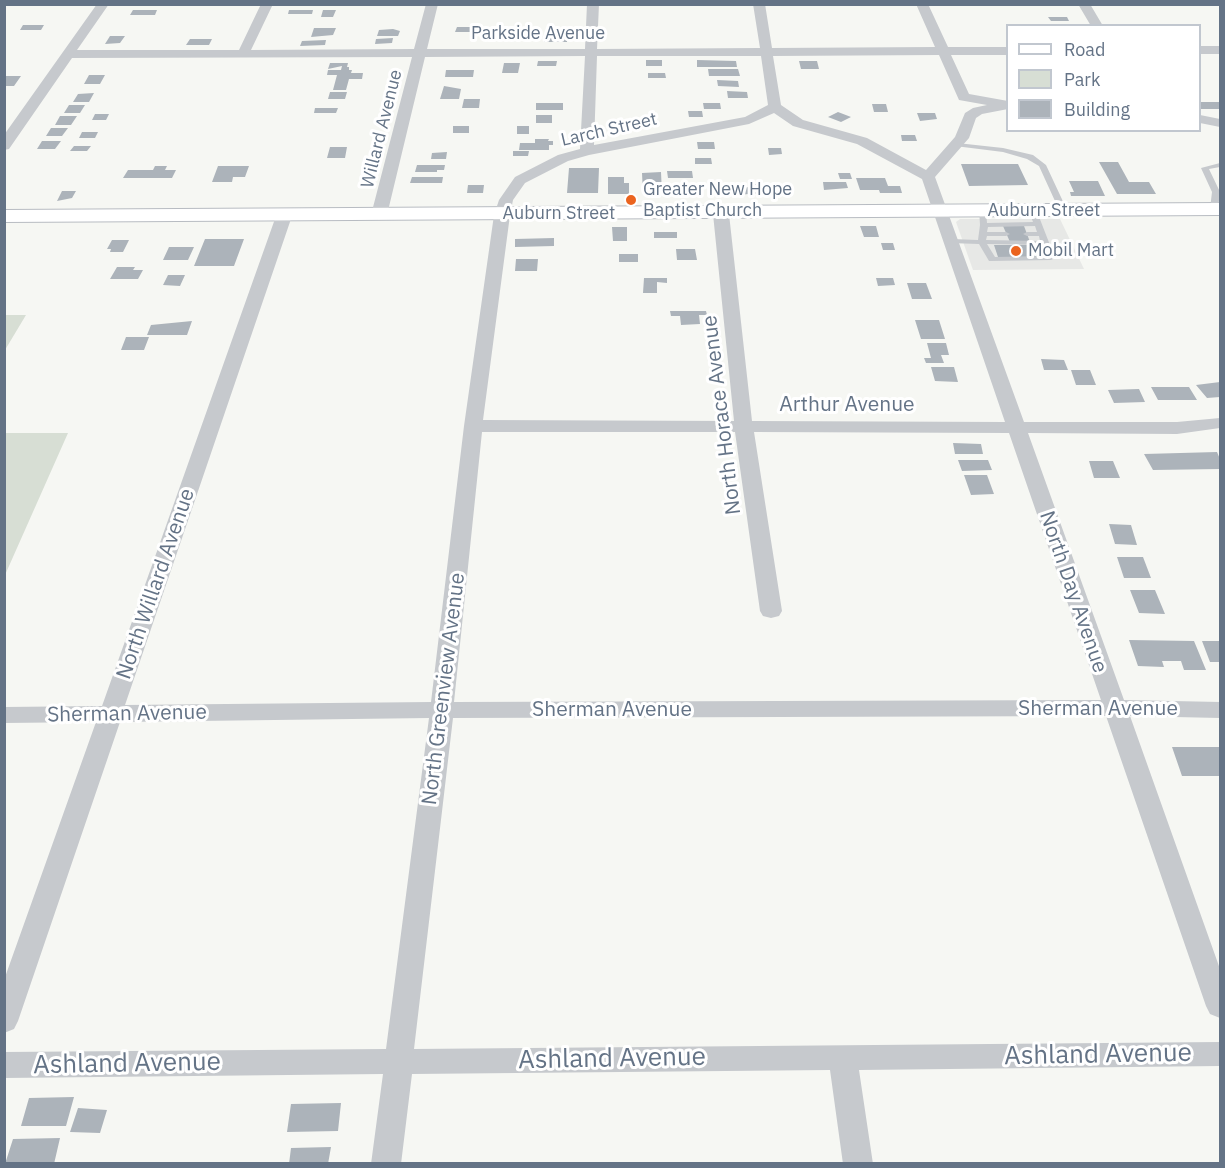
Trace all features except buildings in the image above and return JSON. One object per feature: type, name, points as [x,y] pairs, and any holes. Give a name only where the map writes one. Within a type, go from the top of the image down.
[{"type":"main road","name":"Auburn Street","points":[[4,216],[721,214],[942,211],[983,228],[1036,218],[1063,210],[1218,200]]},
{"type":"street","points":[[4,146],[103,4]]},
{"type":"street","points":[[243,54],[267,4]]},
{"type":"street","points":[[421,53],[432,4]]},
{"type":"street","points":[[587,151],[593,4]]},
{"type":"street","points":[[759,4],[775,107]]},
{"type":"street","points":[[922,4],[964,97],[970,116],[962,138],[928,177],[942,211]]},
{"type":"street","points":[[1084,4],[1096,24]]},
{"type":"street","points":[[1201,50],[1221,50]]},
{"type":"street","name":"Parkside Avenue","points":[[69,54],[1006,51]]},
{"type":"street","name":"Willard Avenue","points":[[379,215],[421,53]]},
{"type":"street","points":[[964,97],[1006,105]]},
{"type":"street","points":[[970,116],[986,108],[1006,105]]},
{"type":"street","name":"Larch Street","points":[[749,120],[775,107],[798,123]]},
{"type":"street","points":[[1201,119],[1221,123]]},
{"type":"street","name":"Larch Street","points":[[502,215],[506,200],[520,180],[544,166],[587,151],[749,120],[798,123],[862,141],[928,177]]},
{"type":"street","name":"North Day Avenue","points":[[942,211],[1014,426],[1221,1006]]},
{"type":"street","name":"North Horace Avenue","points":[[721,214],[744,428],[771,611]]},
{"type":"street","name":"North Greenview Avenue","points":[[386,1164],[442,710],[473,426],[502,215]]},
{"type":"street","name":"North Willard Avenue","points":[[4,1021],[284,216]]},
{"type":"street","name":"Arthur Avenue","points":[[473,426],[1177,428],[1221,423]]},
{"type":"street","name":"Sherman Avenue","points":[[4,715],[442,710],[1114,708],[1221,710]]},
{"type":"street","name":"Ashland Avenue","points":[[4,1065],[1221,1053]]},
{"type":"street","points":[[843,1057],[858,1164]]},
{"type":"lane","points":[[957,144],[1004,150],[1030,157],[1042,165],[1063,210]]},
{"type":"lane","points":[[1218,200],[1205,168],[1221,165]]},
{"type":"lane","points":[[983,228],[992,259],[1051,258],[1036,218]]},
{"type":"lane","points":[[983,228],[1006,234]]},
{"type":"lane","points":[[952,241],[983,228],[1046,243]]},
{"type":"lane","points":[[1027,234],[1042,234]]},
{"type":"shaded area","points":[[960,219],[1060,219],[1084,269],[973,270],[956,222]]},
{"type":"green space","points":[[4,315],[26,315],[5,350]]},
{"type":"green space","points":[[4,433],[68,433],[5,575]]},
{"type":"place","name":"Greater New Hope Baptist Church","points":[[631,200]]},
{"type":"place","name":"Mobil Mart","points":[[1016,251]]}]
